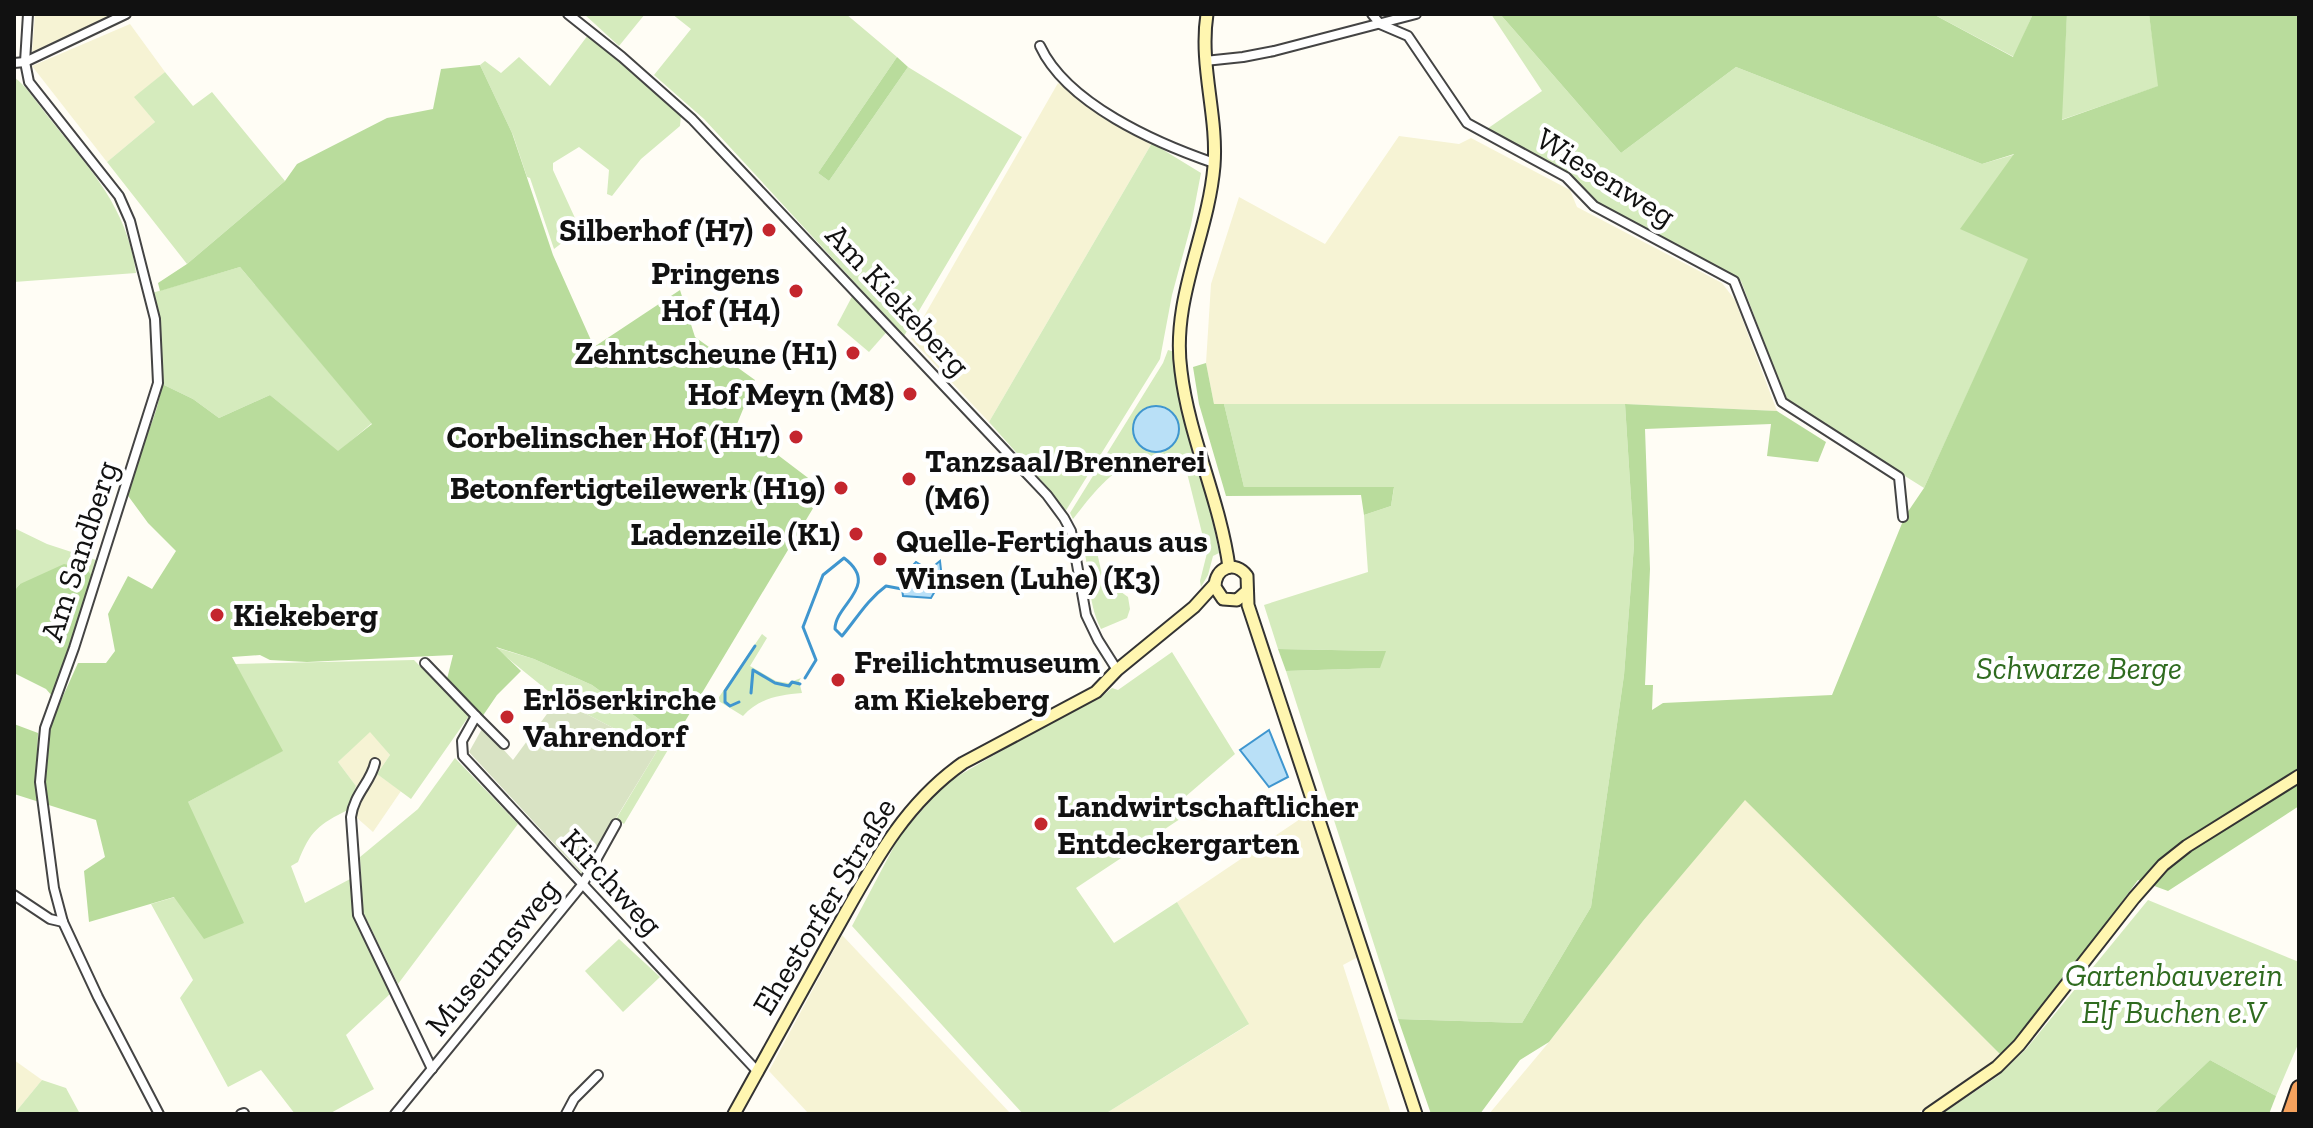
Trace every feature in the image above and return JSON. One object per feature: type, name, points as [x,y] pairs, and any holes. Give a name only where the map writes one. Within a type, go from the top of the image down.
[{"type":"highway","points":[[2290,1114],[2299,1088]]},
{"type":"main road","points":[[1207,14],[1205,61],[1214,163],[1209,199],[1184,292],[1179,353],[1189,417],[1217,512],[1229,567]]},
{"type":"main road","points":[[1263,647],[1240,609],[1214,585],[1218,573],[1229,567],[1238,568],[1246,574],[1249,583],[1248,605],[1263,647],[1416,1114]]},
{"type":"main road","name":"Ehestorfer Straße","points":[[734,1114],[882,849],[914,804],[963,763],[1096,692],[1117,670],[1194,607],[1214,585]]},
{"type":"main road","points":[[1227,600],[1241,598],[1247,591]]},
{"type":"main road","name":"Ehestorfer Straße","points":[[1194,607],[1227,600]]},
{"type":"main road","points":[[1929,1114],[1997,1067],[2019,1045],[2143,886],[2172,857],[2299,776]]},
{"type":"street","points":[[25,62],[28,14]]},
{"type":"street","points":[[14,63],[25,62],[126,14]]},
{"type":"street","name":"Am Kiekeberg","points":[[568,14],[692,119],[1047,495],[1071,531],[1086,615],[1117,670]]},
{"type":"street","points":[[1372,14],[1380,24]]},
{"type":"street","points":[[1205,61],[1243,57],[1416,14]]},
{"type":"street","name":"Wiesenweg","points":[[1380,24],[1408,36],[1467,123],[1566,177],[1594,206],[1734,281],[1782,402],[1899,477],[1903,517]]},
{"type":"street","points":[[1040,46],[1049,66],[1059,77],[1101,109],[1129,126],[1214,163]]},
{"type":"street","name":"Am Sandberg","points":[[25,62],[29,82],[119,196],[137,243],[155,319],[158,383],[74,648],[45,728],[41,749],[41,797],[54,888],[63,922],[159,1114]]},
{"type":"street","points":[[425,663],[504,744]]},
{"type":"street","name":"Kirchweg","points":[[476,716],[462,741],[463,756],[758,1072]]},
{"type":"street","points":[[375,763],[352,804],[358,915],[432,1069]]},
{"type":"street","name":"Museumsweg","points":[[395,1114],[582,885],[616,824]]},
{"type":"street","points":[[14,895],[50,919],[63,922]]},
{"type":"street","points":[[566,1114],[574,1099],[598,1075]]},
{"type":"shaded area","points":[[35,14],[114,14],[32,52]]},
{"type":"shaded area","points":[[130,24],[165,72],[135,97],[155,122],[107,162],[32,66]]},
{"type":"shaded area","points":[[1058,83],[1152,143],[989,422],[911,339]]},
{"type":"shaded area","points":[[1399,136],[1459,144],[1471,138],[1570,190],[1577,207],[1722,283],[1735,300],[1777,411],[1625,404],[1214,404],[1206,363],[1211,284],[1239,197],[1325,244]]},
{"type":"shaded area","points":[[370,731],[390,755],[377,774],[401,791],[373,832],[348,810],[356,786],[338,762]]},
{"type":"shaded area","points":[[1745,799],[2005,1059],[1916,1114],[1489,1114],[1643,921]]},
{"type":"shaded area","points":[[1309,813],[1358,957],[1343,965],[1391,1114],[1105,1114],[1248,1025],[1177,902]]},
{"type":"shaded area","points":[[842,935],[1011,1114],[809,1114],[769,1071]]},
{"type":"shaded area","points":[[14,1060],[42,1080],[14,1114]]},
{"type":"green space","points":[[584,14],[645,14],[619,46]]},
{"type":"green space","points":[[672,14],[846,14],[897,57],[818,173],[829,181],[908,67],[1022,137],[904,336],[704,119],[654,75],[691,29]]},
{"type":"green space","points":[[1491,14],[1500,14],[1621,153],[1736,67],[1982,164],[2016,154],[2029,259],[1924,488],[1787,402],[1741,281],[1599,206],[1571,178],[1484,131],[1542,91]]},
{"type":"green space","name":"Schwarze Berge","points":[[1500,14],[1933,14],[2013,57],[2033,14],[2067,14],[2062,120],[2158,86],[2149,14],[2299,14],[2299,806],[2168,891],[2138,880],[2005,1059],[1745,800],[1643,921],[1549,1042],[1520,1060],[1480,1114],[1431,1114],[1398,1019],[1522,1023],[1591,907],[1624,675],[1634,545],[1625,404],[1777,411],[1826,442],[1818,462],[1767,456],[1771,424],[1645,429],[1650,569],[1645,685],[1653,685],[1652,710],[1663,703],[1832,695],[1905,516],[1924,488],[2028,259],[1960,229],[2014,154],[1982,164],[1736,67],[1621,153]]},
{"type":"green space","points":[[1933,14],[2033,14],[2014,57]]},
{"type":"green space","points":[[2067,14],[2149,14],[2159,86],[2061,120]]},
{"type":"green space","points":[[588,35],[681,115],[680,126],[641,159],[612,196],[607,194],[609,170],[579,147],[553,163],[553,170],[580,229],[554,249],[513,135],[480,65],[485,61],[501,73],[519,57],[550,86]]},
{"type":"green space","points":[[897,57],[908,67],[829,181],[818,173]]},
{"type":"green space","points":[[480,65],[512,133],[553,255],[594,347],[680,290],[695,337],[755,380],[737,424],[824,490],[672,743],[592,685],[534,659],[496,647],[521,671],[497,695],[482,717],[446,683],[453,655],[307,662],[270,660],[260,655],[232,657],[283,751],[188,802],[244,923],[204,939],[174,897],[89,922],[84,871],[105,857],[96,820],[14,794],[14,724],[38,733],[36,788],[45,791],[49,727],[78,663],[106,663],[115,651],[108,614],[128,576],[152,589],[176,551],[148,523],[126,493],[156,412],[162,384],[193,399],[219,418],[270,395],[338,451],[372,424],[240,267],[160,291],[158,283],[187,264],[285,181],[297,164],[387,118],[433,109],[441,69]]},
{"type":"green space","points":[[165,72],[193,106],[212,92],[285,181],[187,264],[107,162],[155,122],[134,97]]},
{"type":"green space","points":[[14,77],[29,91],[105,190],[124,228],[136,273],[14,282]]},
{"type":"green space","points":[[1152,143],[1201,173],[1160,359],[1065,512],[989,422]]},
{"type":"green space","points":[[240,267],[372,423],[338,452],[270,395],[219,418],[193,399],[162,384],[161,329],[152,293]]},
{"type":"green space","points":[[856,289],[891,327],[869,352],[837,325]]},
{"type":"green space","points":[[1168,350],[1175,352],[1219,553],[1213,556],[1201,587],[1207,553],[1186,469],[1154,459],[1137,461],[1106,481],[1073,519],[1070,513],[1163,363]]},
{"type":"green space","points":[[1206,363],[1214,404],[1224,404],[1244,487],[1394,487],[1391,506],[1364,515],[1361,495],[1226,496],[1199,404],[1193,367]]},
{"type":"green space","points":[[1224,404],[1625,404],[1634,545],[1624,675],[1591,907],[1522,1023],[1398,1019],[1286,671],[1379,668],[1385,651],[1278,649],[1264,605],[1368,572],[1364,515],[1391,506],[1394,488],[1244,487]]},
{"type":"green space","points":[[14,528],[47,544],[99,561],[94,578],[20,584],[14,591]]},
{"type":"green space","points":[[1081,538],[1094,539],[1103,579],[1128,597],[1130,609],[1127,618],[1101,629],[1093,607]]},
{"type":"green space","points":[[64,564],[86,569],[94,578],[53,697],[46,689],[16,674],[14,679],[14,591],[20,584]]},
{"type":"green space","points":[[762,634],[767,638],[750,666],[776,681],[788,683],[801,678],[802,693],[770,698],[743,716],[717,700]]},
{"type":"green space","points":[[494,647],[534,659],[592,685],[672,743],[624,824],[616,819],[657,751],[558,699]]},
{"type":"green space","points":[[1278,649],[1386,651],[1380,668],[1286,671]]},
{"type":"green space","points":[[1172,652],[1235,754],[1185,797],[1189,813],[1076,888],[1114,943],[1177,902],[1249,1024],[1105,1114],[1023,1114],[852,926],[900,835],[946,783],[1096,696],[1101,697],[1112,688],[1118,690]]},
{"type":"green space","points":[[414,660],[469,716],[411,799],[377,774],[390,755],[370,732],[338,762],[356,786],[348,810],[317,830],[298,862],[291,866],[305,903],[352,878],[354,916],[390,994],[346,1035],[374,1089],[329,1114],[295,1114],[261,1070],[228,1087],[180,998],[193,980],[151,904],[175,897],[188,802],[282,751],[235,664]]},
{"type":"green space","points":[[558,699],[657,751],[582,874],[469,752],[483,727],[513,760]]},
{"type":"green space","points":[[455,758],[518,824],[398,984],[363,912],[360,857],[418,809]]},
{"type":"green space","name":"Gartenbauverein Elf Buchen e.V","points":[[2148,900],[2299,962],[2299,1042],[2276,1096],[2210,1060],[2153,1114],[1942,1114],[1998,1076],[2026,1049]]},
{"type":"green space","points":[[619,939],[660,977],[623,1012],[585,971]]},
{"type":"green space","points":[[2210,1060],[2276,1096],[2269,1114],[2153,1114]]},
{"type":"green space","points":[[42,1080],[66,1088],[80,1114],[14,1114]]},
{"type":"water","points":[[1156,406],[1172,413],[1179,429],[1172,445],[1156,452],[1140,445],[1133,429],[1140,413]]},
{"type":"water","points":[[940,561],[942,579],[931,598],[903,596],[905,578],[916,562],[929,570]]},
{"type":"water","points":[[1269,730],[1288,777],[1269,787],[1240,750]]},
{"type":"waterway","points":[[805,678],[816,660],[803,627],[823,575],[844,558],[858,577],[853,595],[837,620],[835,629],[842,636],[879,591],[886,586],[902,589]]},
{"type":"waterway","points":[[739,702],[730,706],[725,702],[725,691],[755,646]]},
{"type":"waterway","points":[[751,693],[753,670],[775,683],[789,686],[792,682],[800,684]]},
{"type":"place","name":"Silberhof (H7)","points":[[769,230]]},
{"type":"place","name":"Pringens Hof (H4)","points":[[796,291]]},
{"type":"place","name":"Zehntscheune (H1)","points":[[853,353]]},
{"type":"place","name":"Hof Meyn (M8)","points":[[910,394]]},
{"type":"place","name":"Corbelinscher Hof (H17)","points":[[796,437]]},
{"type":"place","name":"Tanzsaal/Brennerei (M6)","points":[[909,479]]},
{"type":"place","name":"Betonfertigteilewerk (H19)","points":[[841,488]]},
{"type":"place","name":"Ladenzeile (K1)","points":[[856,534]]},
{"type":"place","name":"Quelle-Fertighaus aus Winsen (Luhe) (K3)","points":[[880,559]]},
{"type":"place","name":"Kiekeberg","points":[[217,615]]},
{"type":"place","name":"Freilichtmuseum am Kiekeberg","points":[[838,680]]},
{"type":"place","name":"Erlöserkirche Vahrendorf","points":[[507,717]]},
{"type":"place","name":"Landwirtschaftlicher Entdeckergarten","points":[[1041,824]]}]
